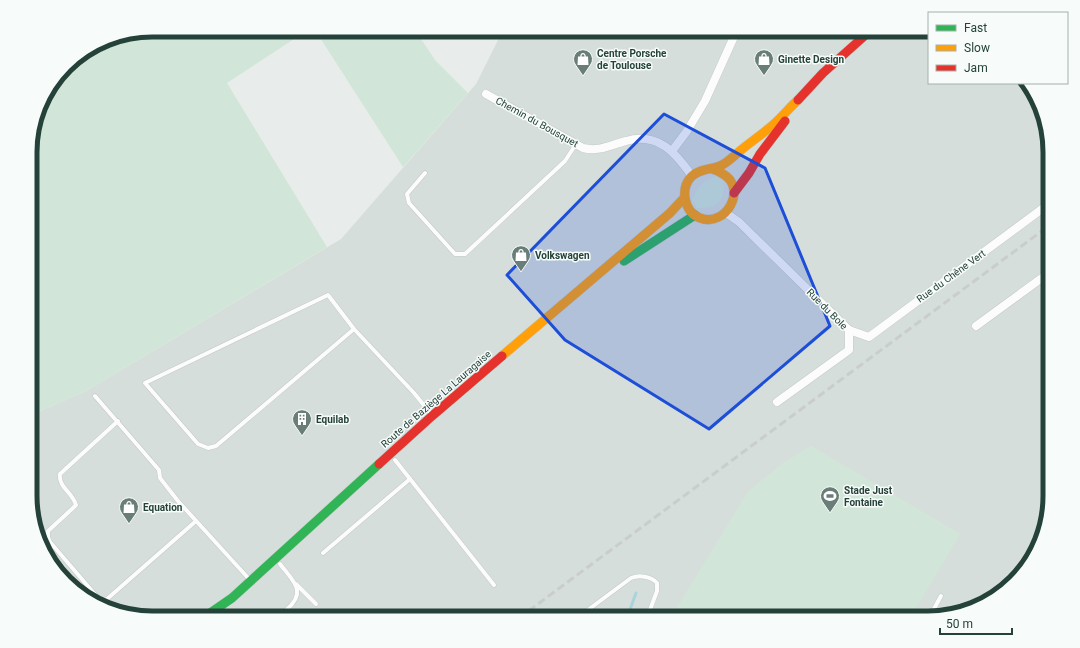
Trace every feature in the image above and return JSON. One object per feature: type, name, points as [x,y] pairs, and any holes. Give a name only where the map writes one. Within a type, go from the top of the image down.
[{"type":"main road","points":[[712,169],[717,170],[731,182],[734,193],[732,204],[722,216],[711,219],[700,218],[689,209],[684,198],[686,184],[692,176],[701,171],[722,165],[775,123],[823,73],[863,37]]},
{"type":"main road","points":[[734,193],[750,173],[760,154],[780,126],[839,67],[873,37]]},
{"type":"main road","name":"Route de Baziège La Lauragaise","points":[[214,611],[250,581],[432,416],[670,213],[684,198]]},
{"type":"main road","name":"Route de Baziège La Lauragaise","points":[[226,611],[242,599],[395,460],[626,259],[695,215]]},
{"type":"street","points":[[672,151],[687,131],[705,101],[734,37]]},
{"type":"street","name":"Chemin du Bousquet","points":[[486,94],[576,144],[591,150],[638,139],[648,139],[664,145],[682,162],[692,176]]},
{"type":"street","name":"Rue du Chêne Vert","points":[[849,330],[869,337],[1043,208]]},
{"type":"street","name":"Rue du Bole","points":[[726,213],[739,222],[849,330],[849,350],[777,402]]},
{"type":"street","points":[[976,326],[1043,277]]},
{"type":"lane","points":[[425,173],[407,194],[409,203],[456,254],[465,254],[565,161],[576,144]]},
{"type":"lane","points":[[354,329],[216,446],[208,448],[198,444],[145,383],[328,295],[354,329],[414,394],[432,416]]},
{"type":"lane","points":[[95,396],[159,470],[160,478],[196,521],[250,581]]},
{"type":"lane","points":[[98,598],[50,542],[48,531],[76,505],[74,499],[61,483],[59,478],[60,474],[118,421]]},
{"type":"lane","points":[[395,460],[494,584]]},
{"type":"lane","points":[[322,553],[410,479]]},
{"type":"lane","points":[[103,600],[107,599],[196,521]]},
{"type":"lane","points":[[280,564],[296,584],[316,604]]},
{"type":"lane","points":[[586,611],[631,578],[640,576],[655,580],[658,586],[649,611]]},
{"type":"lane","points":[[286,610],[295,603],[298,596],[296,584]]},
{"type":"lane","points":[[932,611],[940,596]]},
{"type":"highlighted area","points":[[664,114],[765,168],[830,326],[709,429],[565,340],[507,275]]},
{"type":"shaded area","points":[[500,37],[928,37],[928,84],[1020,84],[1028,94],[1034,108],[1041,129],[1043,144],[1043,504],[1041,519],[1034,540],[1028,554],[1015,572],[992,592],[979,599],[951,609],[936,611],[152,611],[122,607],[94,596],[82,587],[56,560],[43,533],[39,519],[37,496],[37,412],[84,392],[341,239],[476,84]]},
{"type":"green space","points":[[144,37],[297,37],[227,83],[327,247],[84,392],[37,412],[37,152],[41,122],[52,94],[65,76],[76,65],[94,52],[129,39]]},
{"type":"green space","points":[[319,37],[420,37],[435,60],[468,93],[403,167]]},
{"type":"green space","points":[[717,176],[724,182],[721,199],[718,203],[710,207],[697,208],[692,200],[697,190],[704,182]]},
{"type":"green space","name":"Stade Just Fontaine","points":[[811,446],[960,534],[914,611],[675,611],[748,492],[783,463]]},
{"type":"waterway","points":[[630,611],[636,593]]},
{"type":"railway","points":[[528,611],[1043,230]]},
{"type":"traffic: fast","points":[[624,261],[695,215]]},
{"type":"traffic: fast","points":[[213,611],[232,598],[379,464]]},
{"type":"traffic: slow","points":[[712,169],[722,173],[730,180],[734,188],[734,197],[731,205],[725,212],[718,217],[709,220],[695,215],[687,206],[685,194],[691,177],[698,172],[718,167],[727,162],[766,131],[798,100]]},
{"type":"traffic: slow","points":[[502,356],[670,213],[684,198]]},
{"type":"traffic: jam","points":[[798,100],[823,73],[863,37]]},
{"type":"traffic: jam","points":[[734,193],[749,173],[760,154],[785,121]]},
{"type":"traffic: jam","points":[[379,464],[502,356]]},
{"type":"place","name":"Centre Porsche de Toulouse","points":[[583,76]]},
{"type":"place","name":"Ginette Design","points":[[764,76]]},
{"type":"place","name":"Volkswagen","points":[[521,272]]},
{"type":"place","name":"Equilab","points":[[302,436]]},
{"type":"place","name":"Stade Just Fontaine","points":[[830,513]]},
{"type":"place","name":"Equation","points":[[129,524]]}]
